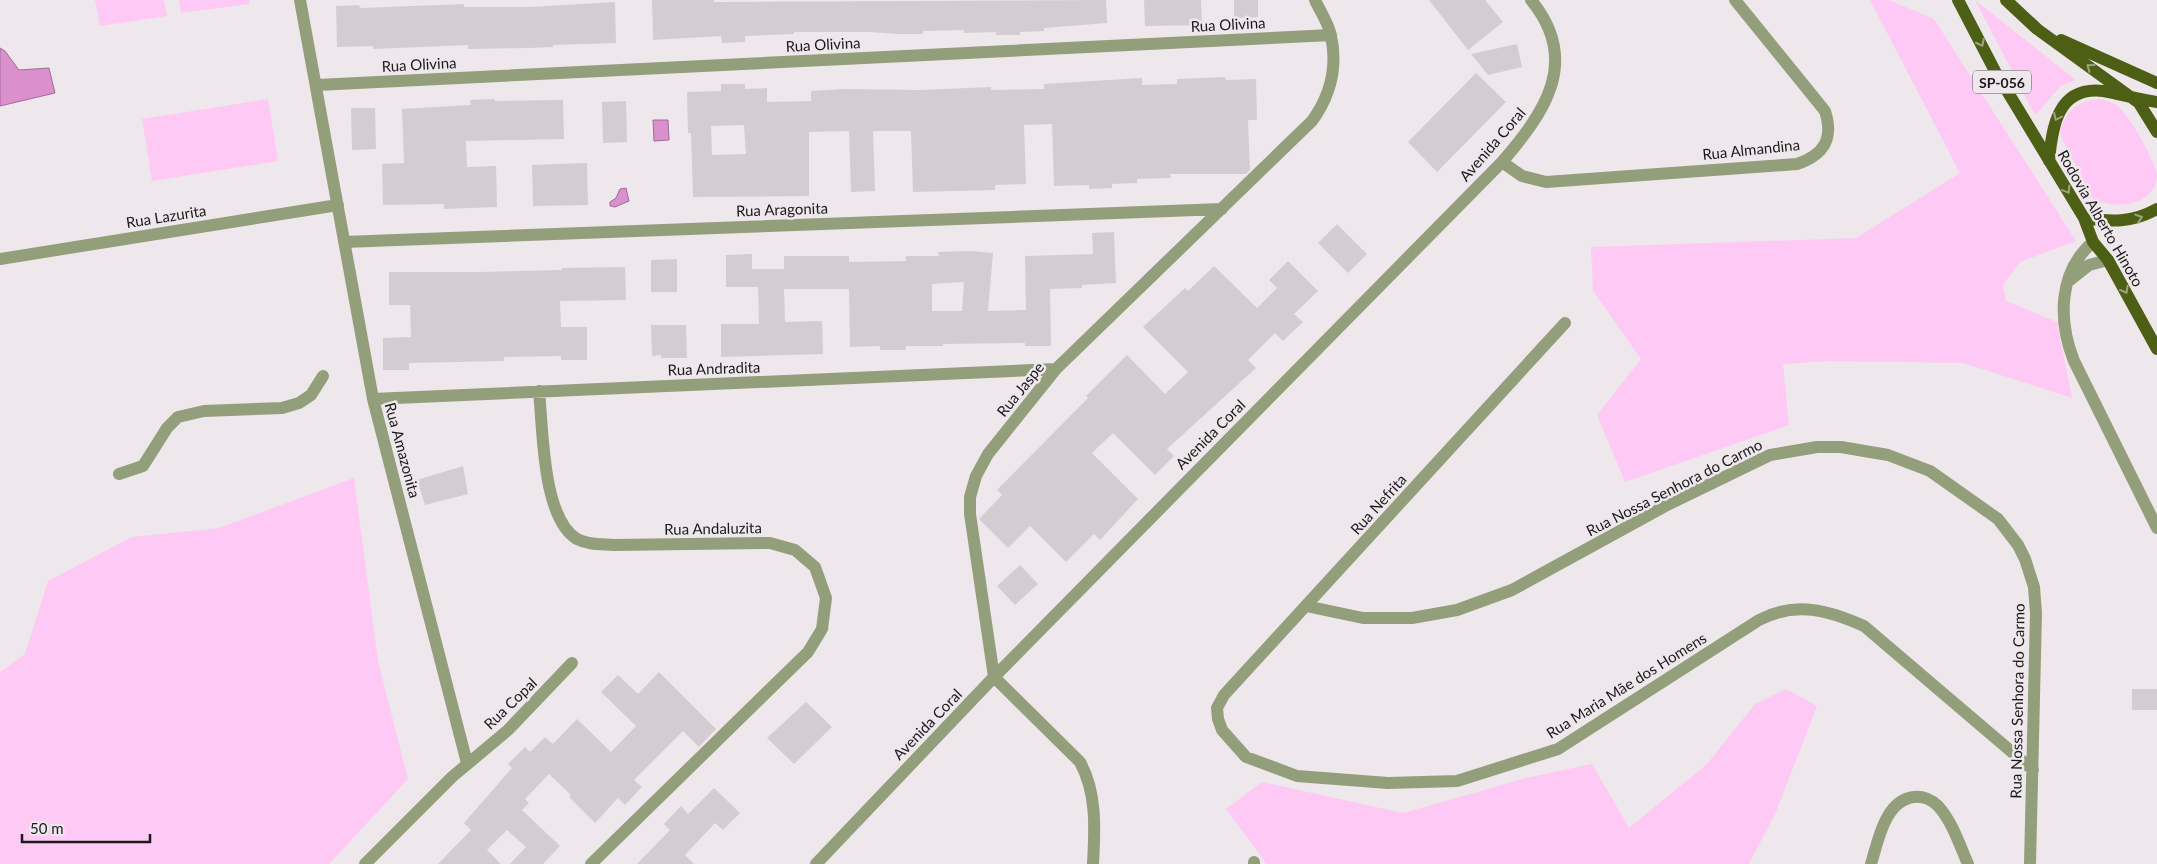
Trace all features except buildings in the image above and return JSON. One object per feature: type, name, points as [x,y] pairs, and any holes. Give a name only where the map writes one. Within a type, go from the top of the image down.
[{"type":"main road","name":"Rodovia Alberto Hinoto","points":[[1958,0],[1995,71],[2084,218],[2093,242],[2108,260],[2157,349]]},
{"type":"main road","points":[[2006,0],[2037,29],[2139,103],[2157,132]]},
{"type":"main road","points":[[2037,29],[2157,83]]},
{"type":"main road","points":[[2049,161],[2054,120],[2065,104],[2083,93],[2093,91],[2157,102]]},
{"type":"main road","points":[[2084,218],[2122,222],[2140,218],[2157,209]]},
{"type":"main road","points":[[2140,318],[2157,344]]},
{"type":"street","name":"Rua Amazonita","points":[[300,0],[373,399],[467,763]]},
{"type":"street","name":"Rua Jaspe","points":[[994,676],[970,514],[970,496],[976,476],[988,454],[1056,369],[1312,122],[1325,103],[1332,83],[1331,35],[1315,0]]},
{"type":"street","name":"Avenida Coral","points":[[816,864],[994,676],[1502,162],[1542,112],[1553,84],[1556,59],[1551,33],[1542,14],[1531,0]]},
{"type":"street","name":"Rua Almandina","points":[[1502,162],[1522,176],[1546,182],[1797,164],[1810,160],[1822,150],[1828,138],[1830,126],[1825,111],[1735,0]]},
{"type":"street","name":"Rua Olivina","points":[[317,85],[1331,35]]},
{"type":"street","name":"Rua Lazurita","points":[[0,259],[338,205]]},
{"type":"street","name":"Rua Aragonita","points":[[344,242],[1222,209]]},
{"type":"street","points":[[2093,242],[2074,265],[2067,284],[2063,321],[2069,348],[2157,528]]},
{"type":"street","points":[[2067,284],[2080,270],[2089,265],[2108,260]]},
{"type":"street","name":"Rua Nefrita","points":[[1217,708],[1224,695],[1565,323]]},
{"type":"street","name":"Rua Andradita","points":[[373,399],[1056,369]]},
{"type":"street","points":[[119,474],[143,466],[167,428],[178,417],[204,411],[282,408],[299,403],[311,395],[323,376]]},
{"type":"street","name":"Rua Andaluzita","points":[[539,391],[550,494],[556,513],[566,530],[577,539],[590,544],[614,545],[770,543],[795,550],[815,567],[826,598],[822,630],[808,652],[591,864]]},
{"type":"street","name":"Rua Nossa Senhora do Carmo","points":[[1306,606],[1363,618],[1412,618],[1457,610],[1512,590],[1669,504],[1770,455],[1809,448],[1841,447],[1888,455],[1930,471],[1998,519],[2018,545],[2025,559],[2034,587],[2036,613],[2030,864]]},
{"type":"street","name":"Rua Maria Mãe dos Homens","points":[[1217,708],[1222,730],[1246,757],[1297,776],[1388,783],[1457,781],[1558,749],[1770,614],[1795,608],[1810,608],[1838,614],[1864,626],[2033,770]]},
{"type":"street","name":"Rua Copal","points":[[467,763],[508,730],[572,663]]},
{"type":"street","points":[[994,676],[1080,762],[1089,778],[1094,807],[1092,864]]},
{"type":"street","points":[[365,864],[467,763]]},
{"type":"street","points":[[1872,864],[1891,810],[1902,800],[1917,797],[1931,801],[1942,811],[1968,864]]},
{"type":"shaded area","points":[[95,0],[164,0],[167,16],[100,26]]},
{"type":"shaded area","points":[[179,0],[249,0],[250,4],[181,13]]},
{"type":"shaded area","points":[[1870,0],[1889,0],[1934,19],[2076,241],[2020,262],[2003,285],[2006,301],[2057,322],[2072,398],[1963,363],[1828,361],[1783,364],[1789,425],[1625,482],[1597,415],[1641,359],[1593,291],[1591,247],[1856,238],[1960,173]]},
{"type":"shaded area","points":[[1975,0],[2076,80],[2061,86],[2035,115]]},
{"type":"shaded area","points":[[0,48],[5,51],[19,70],[49,68],[55,93],[0,106]]},
{"type":"shaded area","points":[[268,99],[278,161],[152,181],[142,119]]},
{"type":"shaded area","points":[[2100,99],[2109,101],[2119,107],[2125,114],[2153,162],[2157,176],[2154,186],[2149,194],[2141,200],[2131,203],[2110,204],[2092,198],[2060,134],[2065,119],[2073,109],[2085,102]]},
{"type":"shaded area","points":[[653,120],[668,120],[669,140],[654,141]]},
{"type":"shaded area","points":[[626,188],[629,201],[615,207],[610,206],[610,202],[616,198],[620,189]]},
{"type":"shaded area","points":[[354,478],[378,661],[408,779],[329,864],[0,864],[0,672],[25,654],[48,581],[132,537],[219,528]]},
{"type":"shaded area","points":[[1786,689],[1817,706],[1776,812],[1749,864],[1267,864],[1226,809],[1262,782],[1403,813],[1526,778],[1592,764],[1629,828],[1707,764],[1755,704]]}]
